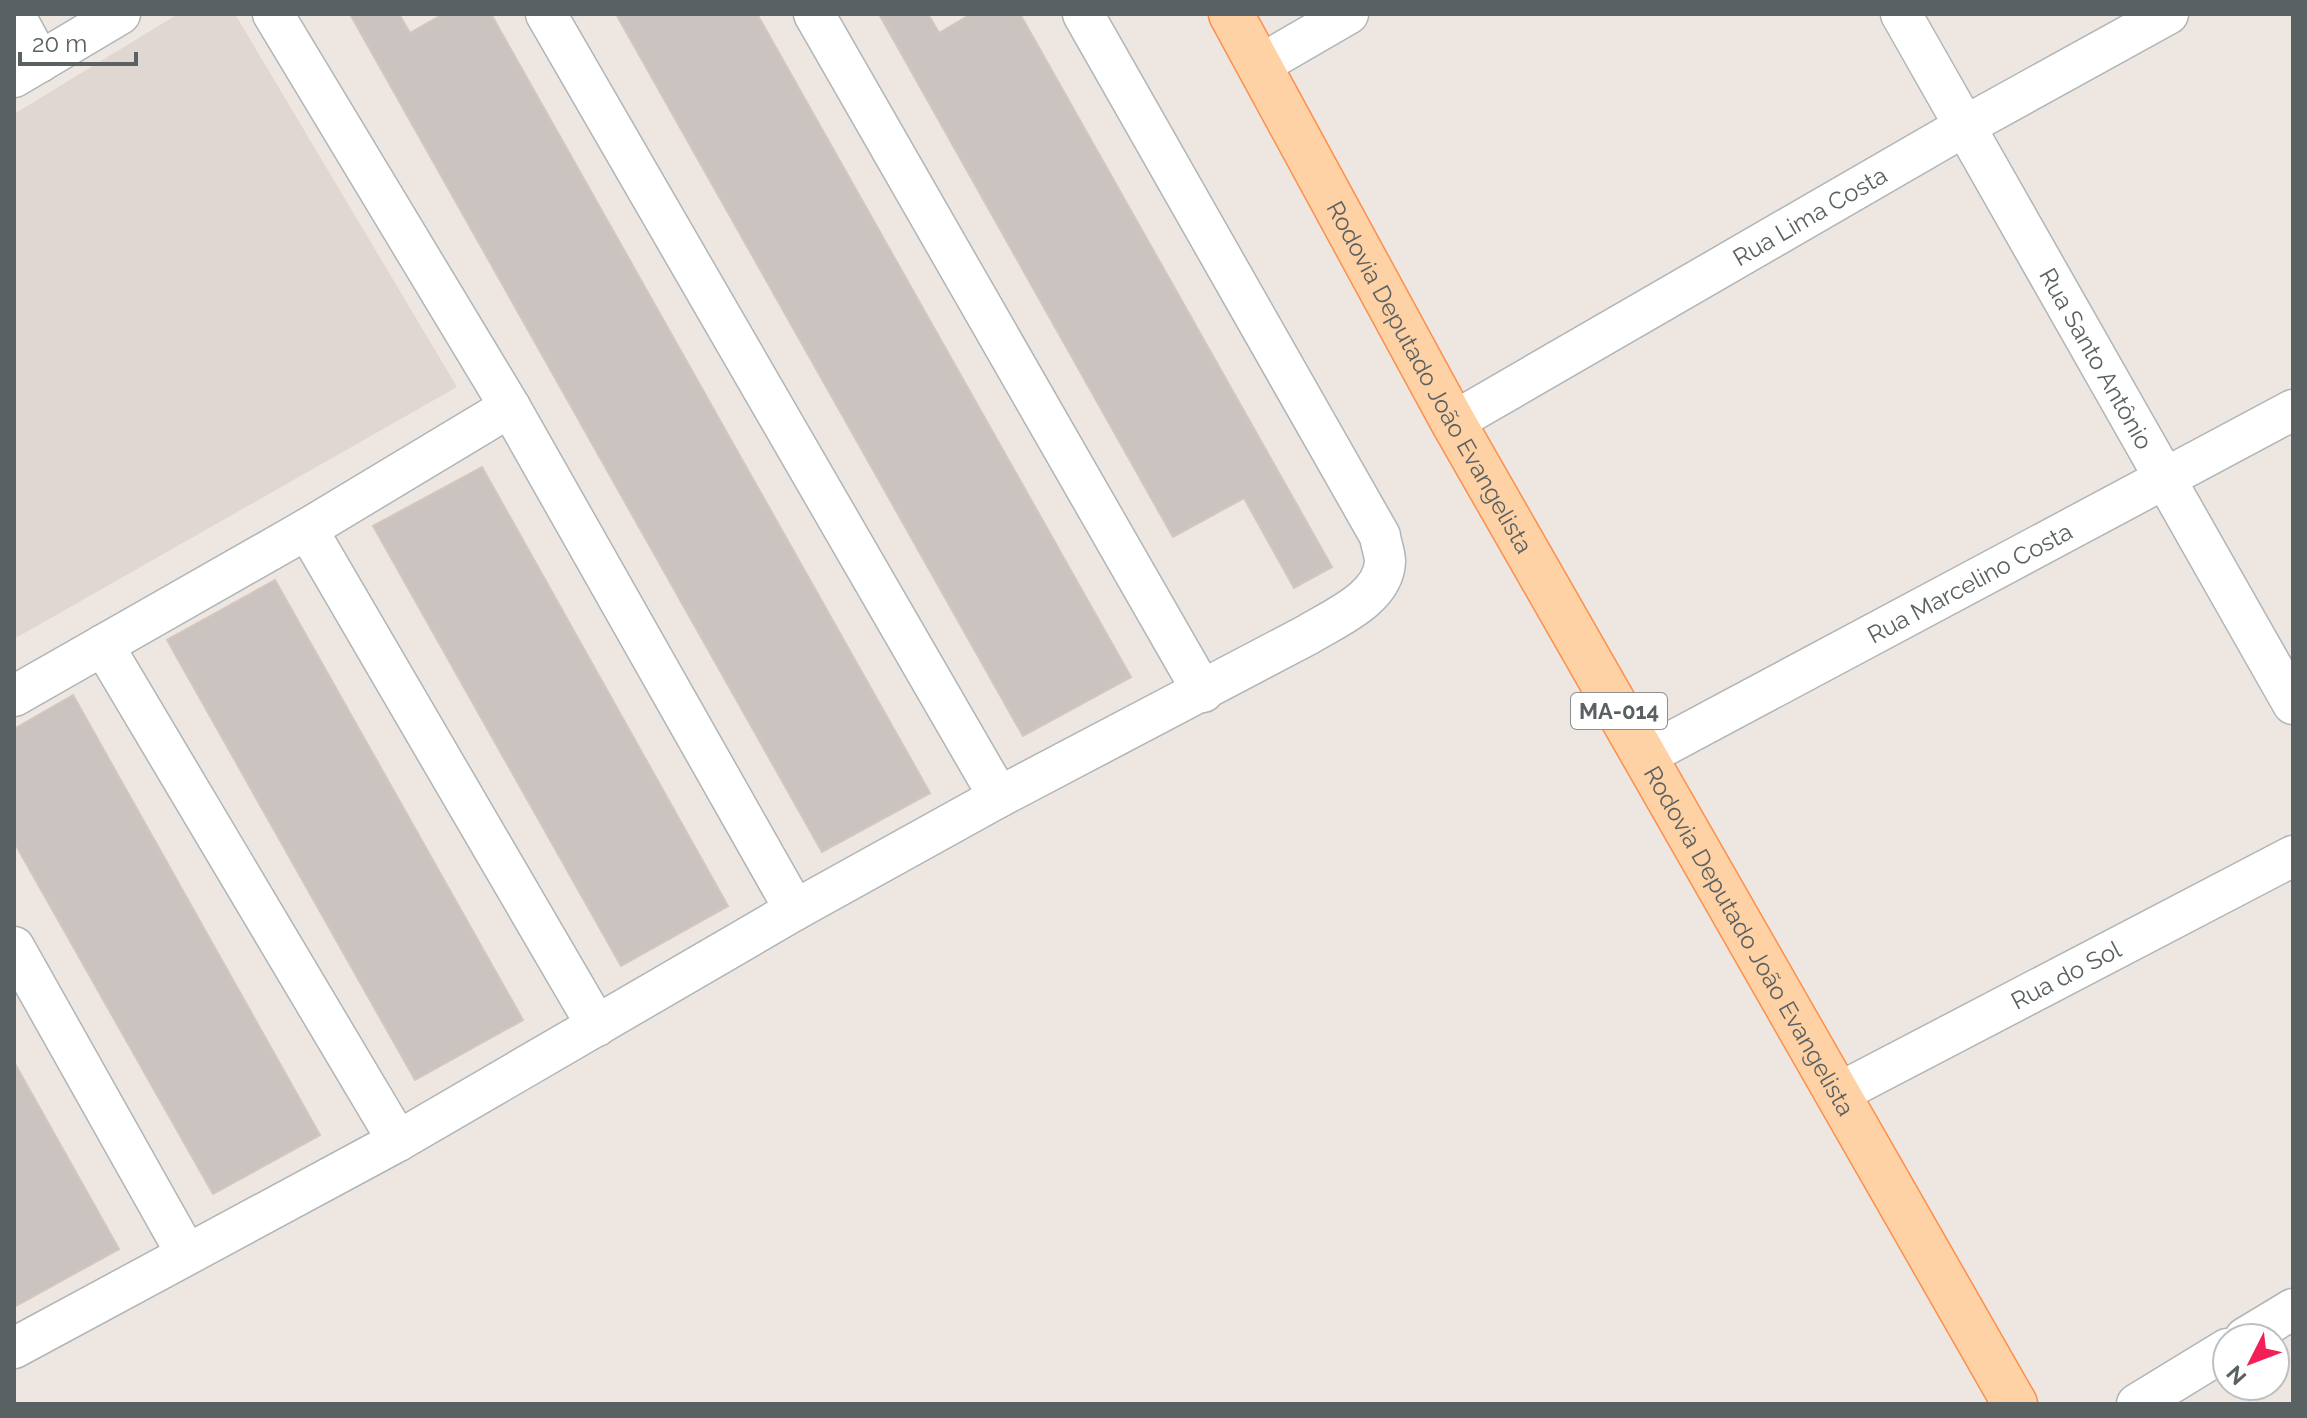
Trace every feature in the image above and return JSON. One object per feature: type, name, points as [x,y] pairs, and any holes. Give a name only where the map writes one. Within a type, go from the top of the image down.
[{"type":"main road","name":"Rodovia Deputado João Evangelista","points":[[1231,14],[1453,422],[2015,1404]]},
{"type":"street","points":[[14,14],[27,70],[120,14]]},
{"type":"street","points":[[273,14],[510,407],[795,910]]},
{"type":"street","points":[[546,14],[999,797]]},
{"type":"street","points":[[814,14],[1203,692]]},
{"type":"street","points":[[14,1348],[398,1141],[795,910],[999,797],[1309,634],[1368,596],[1379,582],[1385,562],[1380,536],[1083,14]]},
{"type":"street","points":[[1260,65],[1348,14]]},
{"type":"street","name":"Rua Santo Antônio","points":[[1901,14],[2293,704]]},
{"type":"street","name":"Rua Lima Costa","points":[[1453,422],[1965,126],[2168,14]]},
{"type":"street","points":[[14,696],[307,529],[510,407]]},
{"type":"street","name":"Rua Marcelino Costa","points":[[1645,756],[2293,410]]},
{"type":"street","points":[[307,529],[597,1026]]},
{"type":"street","points":[[103,645],[398,1141]]},
{"type":"street","name":"Rua do Sol","points":[[1837,1094],[2293,856]]},
{"type":"street","points":[[14,947],[186,1253]]},
{"type":"street","points":[[2271,1322],[2293,1309]]},
{"type":"street","points":[[2137,1404],[2211,1359]]},
{"type":"shaded area","points":[[178,14],[235,14],[457,387],[14,639],[14,114]]},
{"type":"building","points":[[350,14],[399,14],[410,33],[443,14],[491,14],[930,793],[822,852]]},
{"type":"building","points":[[616,14],[757,14],[1131,677],[1023,736]]},
{"type":"building","points":[[879,14],[928,14],[939,33],[971,14],[1020,14],[1332,567],[1294,588],[1244,498],[1173,537]]},
{"type":"building","points":[[482,467],[728,906],[621,966],[373,526]]},
{"type":"building","points":[[275,580],[523,1020],[415,1080],[167,640]]},
{"type":"building","points":[[73,695],[320,1135],[213,1194],[14,842],[14,729]]},
{"type":"building","points":[[14,1062],[119,1249],[14,1307]]}]
